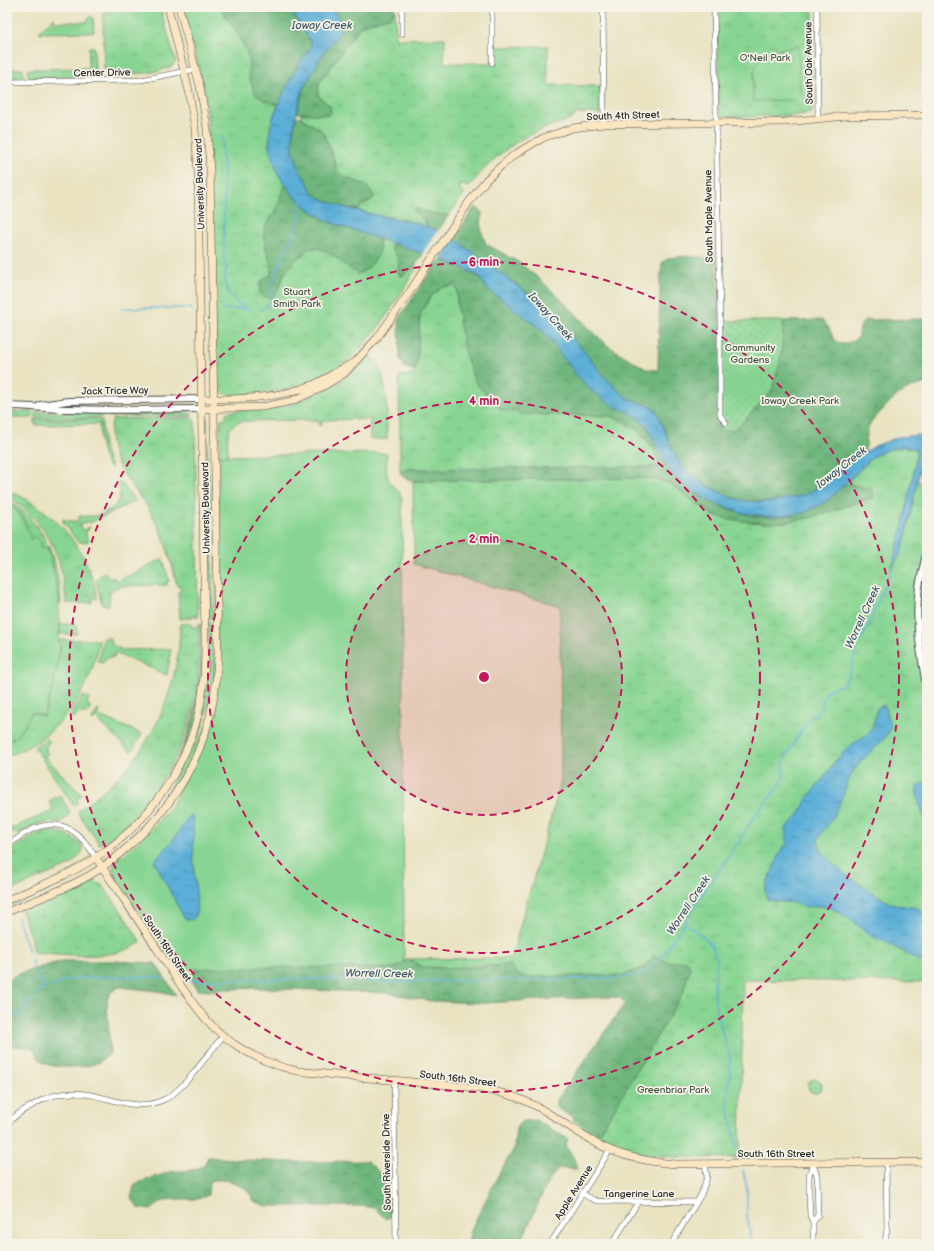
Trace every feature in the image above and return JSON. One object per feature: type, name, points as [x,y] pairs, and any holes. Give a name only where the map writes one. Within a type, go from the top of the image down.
[{"type":"main road","name":"University Boulevard","points":[[7,900],[61,877],[96,858],[125,835],[143,817],[171,780],[184,755],[199,712],[203,690],[205,660],[198,172],[195,129],[185,71],[168,7]]},
{"type":"main road","name":"University Boulevard","points":[[7,912],[66,887],[102,867],[154,822],[181,786],[195,760],[210,716],[214,696],[218,657],[210,170],[207,128],[196,68],[180,7]]},
{"type":"main road","name":"South 4th Street","points":[[202,409],[262,407],[292,401],[332,382],[345,373],[377,338],[456,221],[486,180],[514,155],[532,144],[558,132],[573,128],[604,124],[785,122],[818,118],[868,115],[927,115]]},
{"type":"main road","name":"South 4th Street","points":[[202,399],[264,397],[300,389],[324,380],[356,361]]},
{"type":"main road","name":"South 16th Street","points":[[96,858],[192,1002],[206,1019],[224,1035],[253,1055],[273,1064],[294,1070],[317,1073],[464,1087],[502,1093],[537,1107],[610,1150],[634,1158],[656,1162],[675,1164],[927,1162]]},
{"type":"street","points":[[402,7],[402,34]]},
{"type":"street","points":[[492,7],[492,63]]},
{"type":"street","points":[[603,7],[604,124]]},
{"type":"street","name":"South Maple Avenue","points":[[714,7],[720,321],[720,415],[726,424]]},
{"type":"street","name":"South Oak Avenue","points":[[817,7],[818,118]]},
{"type":"street","name":"Center Drive","points":[[7,82],[141,80],[196,68]]},
{"type":"street","name":"Jack Trice Way","points":[[29,406],[68,401],[202,399]]},
{"type":"street","name":"Jack Trice Way","points":[[7,406],[68,409],[202,409]]},
{"type":"street","points":[[927,551],[921,576],[918,604],[918,629],[927,690]]},
{"type":"street","points":[[7,846],[34,829],[48,825],[60,826],[74,831],[80,836],[88,844],[96,858]]},
{"type":"street","points":[[7,1125],[10,1120],[36,1102],[48,1097],[63,1094],[74,1093],[136,1105],[149,1104],[165,1099],[176,1092],[224,1035]]},
{"type":"street","name":"South Riverside Drive","points":[[394,1080],[396,1244]]},
{"type":"street","name":"Apple Avenue","points":[[550,1244],[610,1150]]},
{"type":"street","points":[[886,1162],[886,1244]]},
{"type":"street","points":[[813,1163],[809,1176],[810,1216],[812,1222],[813,1244]]},
{"type":"street","points":[[812,1222],[818,1215],[817,1176],[813,1163]]},
{"type":"street","points":[[679,1244],[672,1242],[703,1190],[707,1177],[705,1164]]},
{"type":"street","name":"Tangerine Lane","points":[[583,1194],[596,1201],[697,1202]]},
{"type":"street","points":[[612,1244],[638,1202]]},
{"type":"green space","points":[[111,7],[160,7],[176,62],[171,66],[155,72],[126,74],[107,73],[104,68],[103,15],[104,12],[109,14]]},
{"type":"green space","name":"Stuart Smith Park","points":[[182,7],[290,7],[285,89],[274,114],[269,145],[277,172],[284,183],[378,238],[424,253],[414,267],[416,268],[398,298],[378,328],[355,354],[327,375],[310,383],[291,389],[228,395],[220,391],[217,387],[207,108],[200,72]]},
{"type":"green space","points":[[221,7],[290,7],[307,35],[312,45],[302,59],[278,105],[264,100],[254,92],[249,77],[249,59],[243,43]]},
{"type":"green space","points":[[333,7],[395,7],[391,16],[361,25],[319,83],[318,96],[330,106],[331,112],[328,115],[297,113],[303,89],[322,55],[337,36],[338,17]]},
{"type":"green space","name":"O'Neil Park","points":[[724,7],[806,7],[813,12],[813,101],[811,113],[793,116],[722,116],[719,112],[717,14],[718,11]]},
{"type":"green space","points":[[395,9],[396,39],[445,38],[444,63],[492,63],[492,47],[548,46],[548,85],[600,86],[600,114],[574,114],[574,117],[569,120],[529,135],[508,148],[481,173],[469,187],[462,185],[459,189],[463,191],[464,194],[448,216],[416,209],[419,216],[428,227],[407,220],[370,214],[353,209],[359,209],[361,206],[373,199],[365,185],[342,176],[337,170],[329,145],[321,130],[300,117],[301,114],[306,113],[328,115],[330,106],[318,96],[319,83],[361,25],[391,16]]},
{"type":"green space","points":[[89,17],[93,17],[94,32],[39,32],[53,18],[55,22],[87,22]]},
{"type":"green space","points":[[89,47],[94,47],[94,77],[28,78],[28,69],[88,68]]},
{"type":"green space","points":[[798,47],[800,95],[795,100],[753,101],[754,76],[759,60],[773,51],[784,48]]},
{"type":"green space","points":[[7,69],[23,69],[24,79],[7,79]]},
{"type":"green space","points":[[296,116],[321,130],[329,145],[337,170],[343,176],[365,185],[373,194],[373,199],[361,206],[359,209],[353,209],[324,200],[313,194],[306,179],[300,172],[293,150],[292,141]]},
{"type":"green space","points":[[284,183],[293,195],[321,218],[378,238],[378,255],[372,264],[363,272],[358,274],[328,252],[315,248],[309,249],[290,265],[273,298],[263,297],[260,292],[260,284],[264,278],[271,275],[264,232],[266,225],[277,207]]},
{"type":"green space","name":"Ioway Creek Park","points":[[475,206],[482,212],[481,230],[486,244],[518,262],[537,277],[608,346],[646,369],[658,370],[660,283],[662,263],[669,258],[688,256],[716,259],[720,321],[732,430],[741,424],[772,391],[780,362],[784,321],[822,320],[834,339],[843,344],[853,341],[859,337],[860,328],[865,320],[927,319],[927,383],[913,387],[899,394],[890,402],[870,423],[867,433],[866,446],[863,453],[844,466],[836,475],[822,485],[804,495],[772,502],[747,501],[732,498],[704,484],[683,469],[674,453],[655,410],[647,405],[627,398],[616,389],[556,320],[521,288],[454,239]]},
{"type":"green space","points":[[416,208],[426,212],[448,216],[438,231],[428,227],[423,219],[413,211]]},
{"type":"green space","points":[[393,244],[424,253],[414,267],[403,276],[400,276],[398,269],[399,261],[392,251],[391,247]]},
{"type":"green space","points":[[440,259],[463,268],[479,277],[486,288],[543,331],[558,349],[624,410],[642,420],[652,435],[667,466],[676,477],[687,487],[714,504],[745,514],[774,517],[788,516],[815,508],[828,500],[844,485],[853,485],[871,489],[874,497],[812,517],[788,522],[765,523],[728,519],[713,515],[672,485],[660,480],[647,478],[413,481],[403,477],[400,472],[407,469],[660,467],[654,448],[639,432],[625,422],[610,416],[526,414],[501,410],[475,382],[464,351],[457,306],[457,290],[454,285],[443,287],[431,296],[420,314],[418,353],[415,371],[404,367],[400,359],[399,318]]},
{"type":"green space","points":[[454,285],[457,290],[457,306],[526,414],[610,416],[625,422],[639,432],[654,448],[660,467],[407,469],[400,472],[399,377],[411,375],[415,371],[418,353],[420,314],[431,296],[443,287]]},
{"type":"green space","name":"Community Gardens","points":[[720,321],[784,321],[780,362],[772,391],[741,424],[732,430],[720,430]]},
{"type":"green space","points":[[370,357],[376,362],[381,370],[384,382],[387,407],[387,439],[370,439],[370,419],[322,420],[322,425],[318,425],[318,420],[243,421],[233,426],[228,434],[228,456],[220,456],[220,424],[221,419],[224,419],[227,415],[226,413],[232,411],[264,410],[295,403],[319,393],[335,384]]},
{"type":"green space","points":[[32,411],[32,418],[7,418],[7,412]]},
{"type":"green space","points":[[35,412],[99,413],[102,416],[92,418],[35,418]]},
{"type":"green space","points":[[186,412],[192,414],[192,416],[109,416],[112,413]]},
{"type":"green space","points":[[191,418],[195,422],[198,618],[197,616],[191,616],[191,618],[180,619],[178,592],[181,591],[180,585],[177,586],[165,541],[147,506],[119,466],[111,444],[110,431],[113,419]]},
{"type":"green space","points":[[206,419],[211,496],[213,618],[208,618]]},
{"type":"green space","points":[[35,420],[102,420],[104,444],[111,467],[110,468],[104,459],[100,441],[99,424],[35,425]]},
{"type":"green space","name":"Greenbriar Park","points":[[904,447],[916,449],[914,496],[917,481],[922,483],[927,491],[927,982],[743,980],[740,1158],[670,1157],[629,1150],[614,1144],[572,1121],[662,980],[503,983],[474,968],[422,967],[413,961],[404,962],[404,959],[511,958],[561,782],[560,606],[414,564],[413,481],[647,478],[660,480],[672,485],[713,515],[743,521],[765,523],[788,522],[812,517],[874,497],[873,492],[866,489],[855,485],[844,485],[874,456],[886,450]]},
{"type":"green space","points":[[387,453],[388,477],[402,498],[404,962],[397,967],[390,968],[263,967],[178,969],[115,875],[113,868],[116,861],[145,836],[167,811],[176,798],[214,708],[218,472],[220,456]]},
{"type":"green space","points":[[118,482],[121,483],[135,501],[90,523],[89,521],[80,525],[83,530],[90,527],[86,533],[89,540],[86,542],[78,542],[63,522],[63,519],[68,521],[79,521],[79,516],[97,516],[110,510],[119,499],[120,489]]},
{"type":"green space","points":[[7,490],[40,508],[67,532],[86,563],[93,580],[97,598],[92,599],[92,603],[66,603],[61,569],[50,541],[43,529],[33,517],[7,495]]},
{"type":"green space","points":[[7,498],[31,519],[46,541],[57,571],[61,603],[59,604],[58,601],[60,600],[48,547],[41,549],[40,546],[31,540],[24,519],[15,507],[7,501]]},
{"type":"green space","points":[[7,501],[16,509],[22,518],[31,540],[35,536],[42,543],[40,546],[41,549],[48,547],[60,600],[58,601],[60,619],[59,643],[61,644],[54,682],[44,716],[31,712],[22,730],[7,743]]},
{"type":"green space","points":[[163,559],[169,581],[167,581],[167,585],[119,586],[119,588],[115,588],[110,592],[109,605],[102,605],[96,580],[102,573],[105,572],[109,577],[115,578],[117,581]]},
{"type":"green space","points":[[191,623],[191,627],[197,627],[199,623],[198,679],[190,720],[183,739],[165,776],[153,793],[117,833],[106,842],[99,844],[78,812],[117,778],[144,745],[164,707],[171,687],[179,645],[180,624]]},
{"type":"green space","points":[[201,623],[202,673],[199,699],[183,748],[171,772],[141,814],[122,832],[102,849],[123,831],[148,804],[167,777],[182,748],[197,701],[201,662]]},
{"type":"green space","points":[[208,623],[213,623],[214,662],[211,692],[198,740],[176,786],[166,800],[165,799],[173,781],[206,689],[209,661]]},
{"type":"green space","points":[[60,624],[77,624],[77,634],[60,634]]},
{"type":"green space","points":[[103,638],[110,638],[113,645],[121,650],[171,649],[167,675],[115,653],[114,657],[106,658],[103,663],[98,661]]},
{"type":"green space","points":[[59,640],[99,640],[89,678],[70,711],[57,726],[42,738],[7,756],[7,743],[22,729],[31,712],[44,716],[56,670],[61,644],[59,644]]},
{"type":"green space","points":[[83,696],[89,698],[87,703],[91,708],[87,714],[81,713],[74,718],[71,716],[72,712]]},
{"type":"green space","points":[[98,710],[97,715],[142,734],[131,752],[96,718],[93,721],[92,719]]},
{"type":"green space","points":[[46,738],[50,742],[46,746],[46,751],[48,754],[45,757],[82,795],[77,799],[78,802],[74,806],[34,747]]},
{"type":"green space","points":[[60,795],[70,812],[65,820],[60,822],[41,823],[30,827],[19,834],[11,831],[11,828],[53,811],[49,801]]},
{"type":"green space","points":[[54,831],[67,834],[81,844],[83,849],[82,852],[72,864],[7,892],[7,853],[35,835],[43,832]]},
{"type":"green space","points":[[62,880],[63,881],[45,892],[7,908],[7,903]]},
{"type":"green space","points":[[91,881],[96,881],[102,885],[141,942],[118,952],[103,954],[73,955],[33,952],[32,941],[21,910],[49,898],[62,895]]},
{"type":"green space","points":[[654,955],[668,962],[686,961],[690,967],[683,993],[600,1133],[556,1107],[557,1100],[625,1003],[619,997],[483,1003],[431,1001],[387,993],[265,988],[208,991],[197,990],[193,982],[192,973],[197,969],[216,967],[397,967],[408,960],[413,961],[422,967],[447,968],[509,965],[513,968],[516,974],[523,977],[623,975],[644,968]]},
{"type":"green space","points":[[62,961],[155,963],[176,995],[158,991],[119,987],[111,992],[107,1001],[110,1054],[92,1065],[63,1067],[49,1065],[40,1060],[34,1049],[18,1046],[7,1047],[7,981],[18,974]]},
{"type":"green space","points":[[812,1079],[818,1079],[822,1083],[822,1089],[818,1093],[812,1093],[808,1089],[808,1083]]},
{"type":"green space","points":[[535,1120],[568,1139],[566,1144],[574,1159],[577,1169],[558,1168],[547,1184],[524,1235],[504,1244],[467,1244],[473,1225],[501,1170],[514,1149],[516,1127],[522,1121]]},
{"type":"green space","points":[[208,1157],[294,1162],[367,1161],[378,1171],[389,1189],[391,1216],[386,1219],[374,1208],[362,1206],[267,1206],[253,1201],[249,1190],[225,1180],[209,1181],[208,1195],[198,1199],[171,1199],[161,1202],[151,1210],[138,1208],[131,1198],[135,1184],[170,1172],[193,1170],[204,1166]]},
{"type":"water","name":"Ioway Creek","points":[[290,7],[333,7],[338,17],[341,29],[322,55],[303,89],[293,131],[293,150],[300,172],[306,179],[313,194],[343,207],[421,224],[451,236],[543,305],[579,345],[604,376],[627,398],[647,405],[655,410],[674,453],[683,469],[704,484],[732,498],[747,501],[772,502],[804,495],[822,485],[836,475],[844,466],[875,446],[898,437],[927,434],[927,450],[922,460],[904,544],[900,555],[891,570],[902,530],[917,454],[916,449],[900,447],[884,451],[874,456],[827,501],[804,513],[772,517],[742,513],[713,503],[684,485],[674,476],[666,465],[647,426],[634,415],[610,404],[589,389],[543,331],[486,288],[479,276],[443,260],[329,222],[310,210],[293,195],[277,172],[269,145],[270,129],[274,114],[285,89],[302,59],[312,45]]},
{"type":"water","points":[[884,705],[891,725],[887,736],[853,772],[834,816],[821,834],[818,842],[821,850],[828,859],[874,894],[892,904],[921,910],[927,920],[927,963],[917,960],[883,940],[880,941],[865,932],[851,919],[831,908],[819,906],[804,907],[794,903],[773,901],[767,899],[765,891],[783,847],[787,845],[786,828],[797,817],[806,800],[832,767],[834,762],[847,748],[872,729],[877,708]]},
{"type":"water","points":[[924,782],[927,785],[927,823],[917,796],[917,788]]},
{"type":"water","points":[[190,815],[193,817],[197,907],[195,917],[190,920],[184,918],[154,861],[171,843]]},
{"type":"pier","points":[[439,229],[455,237],[439,261],[422,254]]},
{"type":"waterway","points":[[219,136],[223,138],[224,258],[227,267],[225,274],[226,286],[230,296],[237,303],[245,309],[251,309]]},
{"type":"waterway","points":[[259,309],[262,309],[269,304],[272,298],[271,289],[276,272],[299,219],[302,202]]},
{"type":"waterway","points":[[121,308],[192,309]]},
{"type":"waterway","points":[[222,309],[244,309]]},
{"type":"waterway","name":"Worrell Creek","points":[[189,980],[335,979],[388,982],[624,978],[648,971],[666,951],[735,846],[740,842],[741,837],[750,823],[784,778],[783,768],[785,758],[805,724],[821,709],[824,696],[829,689],[842,685],[849,675],[853,664],[855,648],[870,624],[875,608],[892,569]]},
{"type":"waterway","points":[[18,918],[29,952]]},
{"type":"waterway","points":[[684,923],[705,938],[712,946],[717,960],[714,989],[716,1011],[730,1057],[727,1102],[737,1149]]},
{"type":"waterway","points":[[31,960],[39,980],[45,989]]},
{"type":"waterway","name":"Worrell Creek","points":[[7,1014],[17,1016],[41,989],[67,981],[98,977],[164,978]]},
{"type":"waterway","points":[[743,1170],[747,1188],[747,1216],[750,1232],[750,1244]]}]
